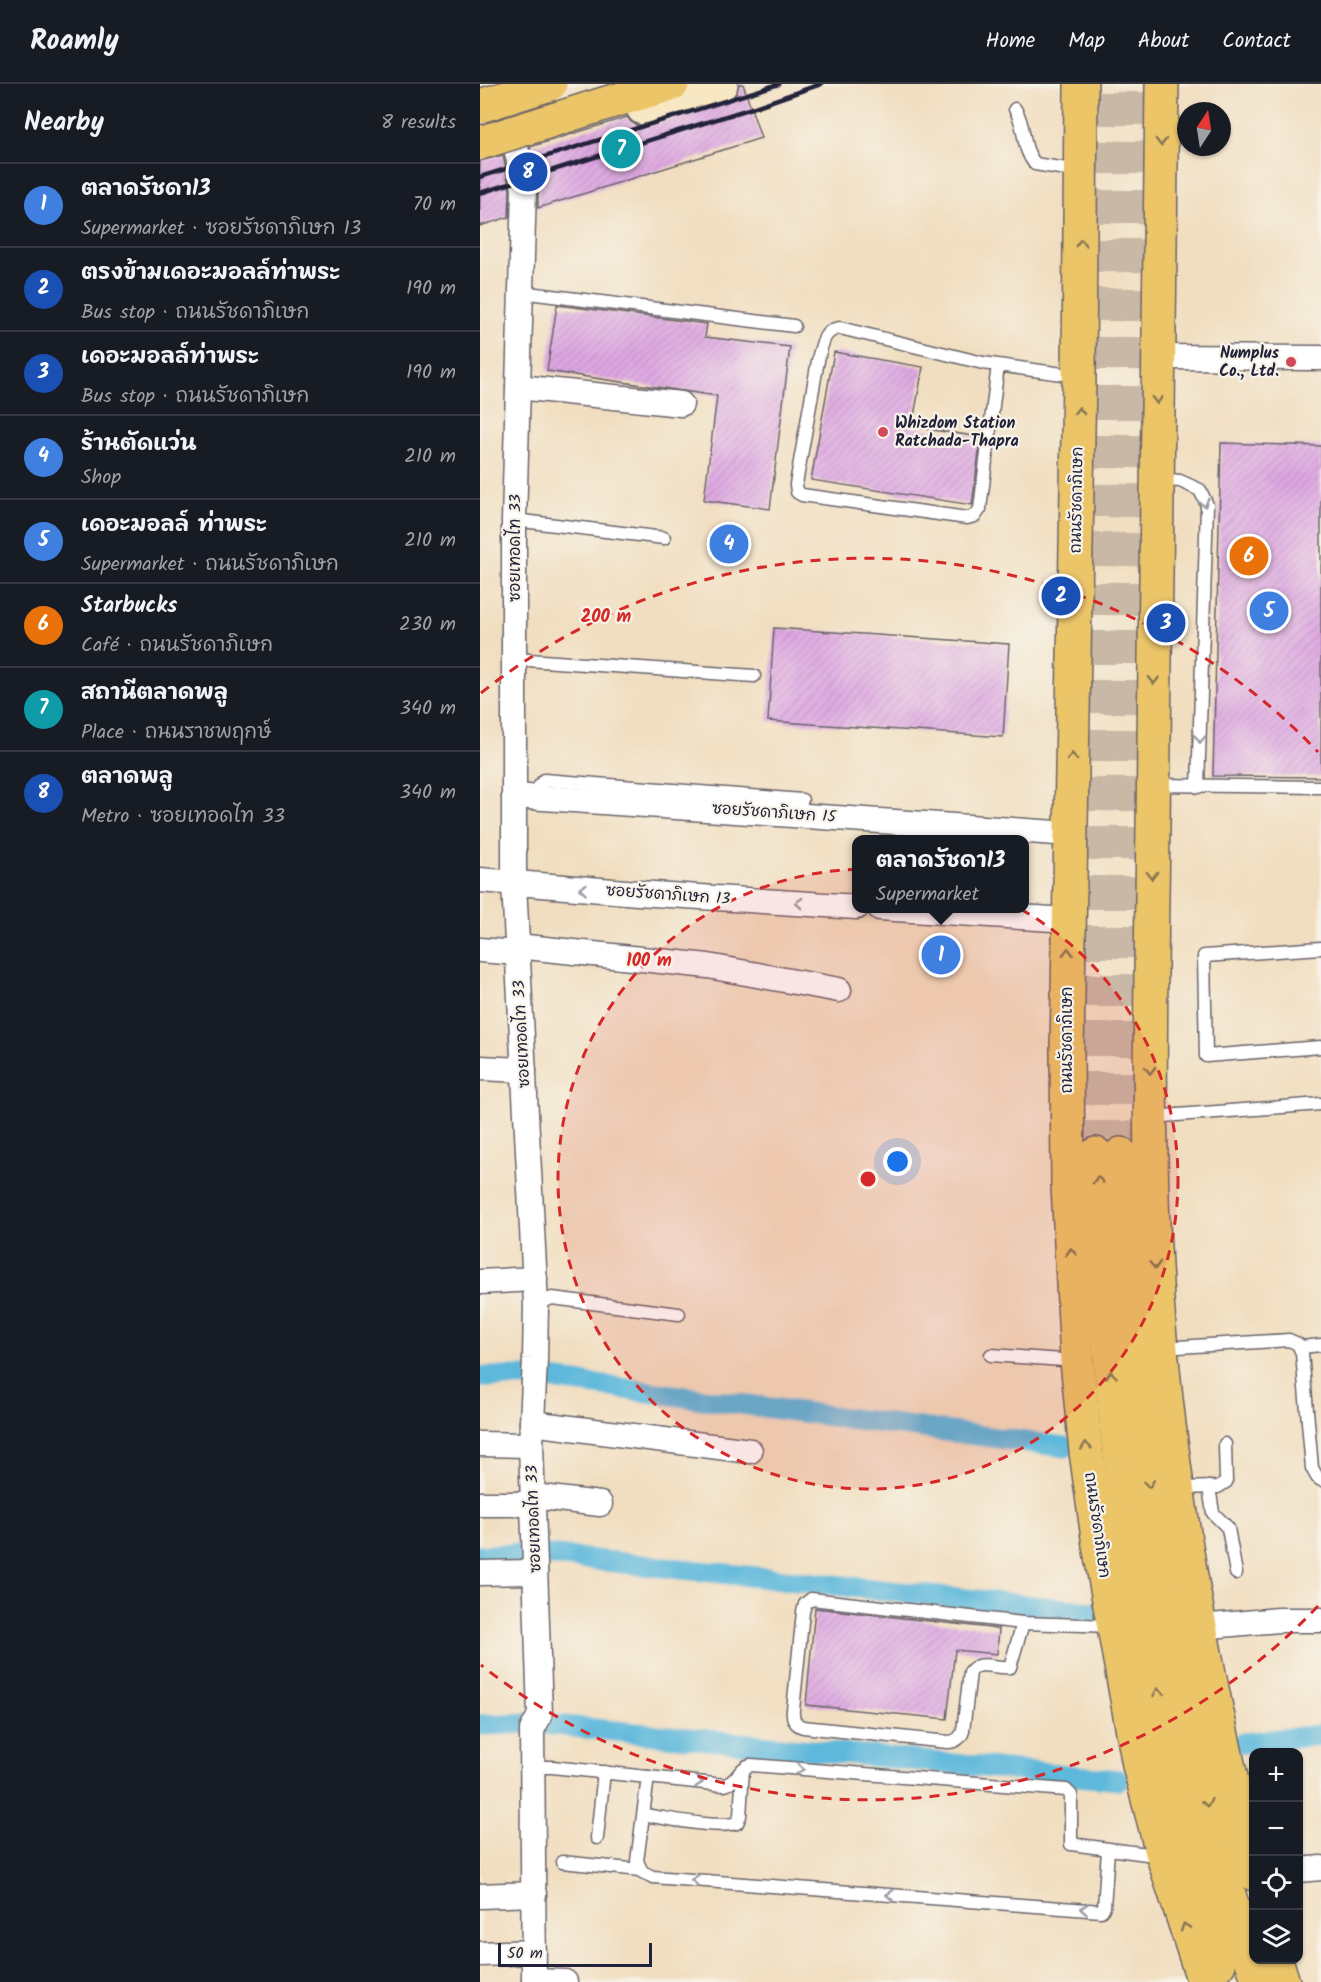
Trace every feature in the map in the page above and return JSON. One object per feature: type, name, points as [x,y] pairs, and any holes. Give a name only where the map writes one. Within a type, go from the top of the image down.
[{"type":"main road","points":[[480,106],[550,84]]},
{"type":"main road","points":[[480,143],[672,84]]},
{"type":"main road","points":[[480,158],[721,84]]},
{"type":"main road","name":"ถนนรัชดาภิเษก","points":[[1081,84],[1082,172],[1067,1050],[1068,1186],[1077,1361],[1086,1452],[1099,1545],[1140,1765],[1163,1856],[1204,1982]]},
{"type":"main road","points":[[1162,84],[1157,357],[1150,1117],[1155,1273],[1177,1488],[1199,1627],[1217,1719],[1250,1856]]},
{"type":"main road","points":[[1224,1982],[1187,1839],[1144,1627],[1113,1394],[1103,1277],[1109,1154],[1153,1516],[1170,1622],[1214,1836],[1230,1898],[1259,1982]]},
{"type":"main road","points":[[1277,1964],[1282,1982]]},
{"type":"street","name":"ซอยเทอดไท 33","points":[[515,84],[516,147],[524,189],[514,520],[514,658],[522,796],[514,884],[536,1305],[532,1434],[536,1722],[534,1981]]},
{"type":"street","points":[[1157,357],[1321,358]]},
{"type":"street","points":[[518,387],[681,404]]},
{"type":"street","name":"ซอยรัชดาภิเษก 15","points":[[522,796],[1071,834]]},
{"type":"street","name":"ซอยรัชดาภิเษก 13","points":[[480,880],[852,907]]},
{"type":"street","points":[[948,913],[1068,920]]},
{"type":"street","points":[[480,950],[518,949],[700,965],[839,990]]},
{"type":"street","points":[[480,1068],[524,1070]]},
{"type":"street","points":[[480,1282],[535,1279]]},
{"type":"street","points":[[480,1444],[532,1434],[750,1451]]},
{"type":"street","points":[[480,1504],[533,1500],[600,1504]]},
{"type":"street","points":[[480,1573],[535,1572]]},
{"type":"street","points":[[1199,1627],[1279,1620],[1321,1620]]},
{"type":"street","points":[[1303,1870],[1321,1868]]},
{"type":"street","points":[[480,1896],[534,1894]]},
{"type":"street","points":[[480,1954],[534,1952]]},
{"type":"street","points":[[534,1981],[565,1982]]},
{"type":"lane","points":[[1015,109],[1021,119],[1027,154],[1035,164],[1082,172]]},
{"type":"lane","points":[[520,292],[794,326]]},
{"type":"lane","points":[[998,365],[980,510],[975,516],[967,518],[814,497],[796,492],[819,355],[825,336],[831,330],[840,328],[998,365],[1079,377]]},
{"type":"lane","points":[[1156,479],[1180,481],[1200,490],[1207,505],[1198,787]]},
{"type":"lane","points":[[514,520],[664,538]]},
{"type":"lane","points":[[514,658],[754,676]]},
{"type":"lane","points":[[522,796],[544,780],[802,800]]},
{"type":"lane","points":[[1153,785],[1321,787]]},
{"type":"lane","points":[[1321,948],[1204,956],[1206,1056],[1321,1047]]},
{"type":"lane","points":[[1150,1117],[1321,1104]]},
{"type":"lane","points":[[536,1305],[552,1298],[679,1314]]},
{"type":"lane","points":[[1161,1348],[1288,1340],[1300,1347],[1321,1345]]},
{"type":"lane","points":[[1300,1347],[1312,1468],[1321,1480]]},
{"type":"lane","points":[[991,1355],[1077,1361]]},
{"type":"lane","points":[[1177,1488],[1218,1487],[1226,1482],[1225,1444]]},
{"type":"lane","points":[[1209,1487],[1213,1513],[1228,1528],[1236,1573]]},
{"type":"lane","points":[[1023,1623],[1010,1667],[978,1665],[970,1671],[963,1731],[956,1741],[803,1727],[798,1726],[794,1721],[793,1710],[803,1612],[805,1604],[811,1599],[1023,1623],[1113,1626]]},
{"type":"lane","points":[[534,1767],[724,1785],[733,1782],[746,1766],[751,1765],[1066,1790],[1071,1795],[1070,1843],[1163,1856]]},
{"type":"lane","points":[[644,1815],[708,1824],[737,1823],[740,1816],[743,1769]]},
{"type":"lane","points":[[597,1838],[604,1772]]},
{"type":"lane","points":[[648,1777],[637,1861],[644,1874],[653,1876],[1101,1911],[1104,1907],[1108,1850]]},
{"type":"lane","points":[[562,1862],[640,1869]]},
{"type":"building","points":[[739,84],[743,84],[761,138],[538,208],[538,187],[530,147],[627,117],[638,126],[649,126],[727,102],[735,96]]},
{"type":"building","points":[[503,155],[510,190],[509,217],[480,226],[480,161]]},
{"type":"building","points":[[557,305],[707,324],[705,337],[790,347],[770,509],[704,500],[717,396],[547,371]]},
{"type":"building","name":"Whizdom Station Ratchada-Thapra","points":[[834,352],[923,367],[912,427],[981,437],[972,505],[811,480]]},
{"type":"building","points":[[1221,443],[1321,446],[1321,777],[1213,776]]},
{"type":"building","points":[[774,628],[1009,644],[1003,737],[768,721]]},
{"type":"building","points":[[815,1608],[999,1629],[997,1654],[955,1650],[947,1719],[806,1705]]},
{"type":"waterway","points":[[480,1377],[536,1377],[1065,1447]]},
{"type":"waterway","points":[[480,1556],[528,1553],[1102,1613]]},
{"type":"waterway","points":[[480,1725],[533,1723],[1119,1780]]},
{"type":"waterway","points":[[1243,1743],[1321,1735]]},
{"type":"tunnel","points":[[1096,1154],[1096,901],[1108,84]]},
{"type":"tunnel","points":[[1121,1154],[1122,901],[1133,84]]},
{"type":"railway","points":[[480,177],[779,84]]},
{"type":"railway","points":[[480,193],[752,108],[821,84]]},
{"type":"place","name":"สถานีตลาดพลู","points":[[621,149]]},
{"type":"place","name":"ตลาดพลู","points":[[528,172]]},
{"type":"place","name":"Numplus Co., Ltd.","points":[[1291,362]]},
{"type":"place","name":"Whizdom Station Ratchada-Thapra","points":[[883,432]]},
{"type":"place","name":"ร้านตัดแว่น","points":[[729,544]]},
{"type":"place","name":"Starbucks","points":[[1249,556]]},
{"type":"place","name":"ตรงข้ามเดอะมอลล์ท่าพระ","points":[[1061,596]]},
{"type":"place","name":"เดอะมอลล์ ท่าพระ","points":[[1269,611]]},
{"type":"place","name":"เดอะมอลล์ท่าพระ","points":[[1166,623]]},
{"type":"place","name":"ตลาดรัชดา13","points":[[941,955]]}]
